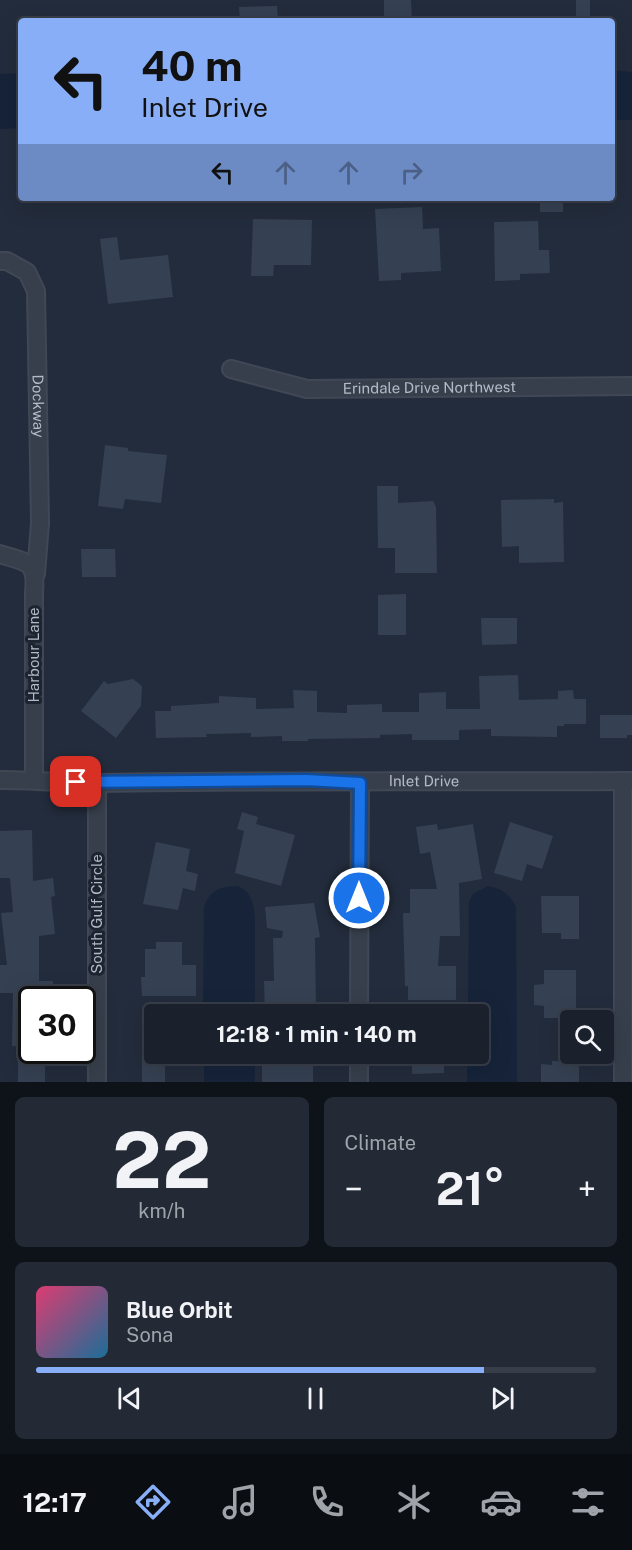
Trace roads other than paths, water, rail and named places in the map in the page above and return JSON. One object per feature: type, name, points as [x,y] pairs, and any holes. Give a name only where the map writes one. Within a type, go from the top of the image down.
[{"type":"street","name":"Dockway","points":[[0,261],[7,261],[27,272],[36,291],[40,523],[36,574]]},
{"type":"street","name":"Erindale Drive Northwest","points":[[231,369],[307,389],[632,386]]},
{"type":"street","points":[[0,554],[28,563],[36,574]]},
{"type":"street","name":"Harbour Lane","points":[[34,780],[34,592],[36,574]]},
{"type":"street","name":"Inlet Drive","points":[[0,780],[97,783],[306,780],[360,783],[627,781]]},
{"type":"street","points":[[623,1082],[627,781]]},
{"type":"street","name":"South Gulf Circle","points":[[97,783],[98,1082]]},
{"type":"street","points":[[359,1004],[360,783]]},
{"type":"street","points":[[359,1064],[359,1082]]},
{"type":"water","points":[[615,70],[632,72],[632,120],[615,120]]},
{"type":"water","points":[[18,73],[18,128],[0,129],[0,74]]},
{"type":"water","points":[[488,886],[505,892],[516,907],[517,1082],[467,1082],[467,1064],[489,1064],[489,1004],[468,1004],[469,902],[473,894]]},
{"type":"water","points":[[225,887],[242,888],[253,906],[255,1004],[203,1004],[204,907],[212,893]]},
{"type":"water","points":[[204,1064],[255,1064],[255,1082],[204,1082]]}]
